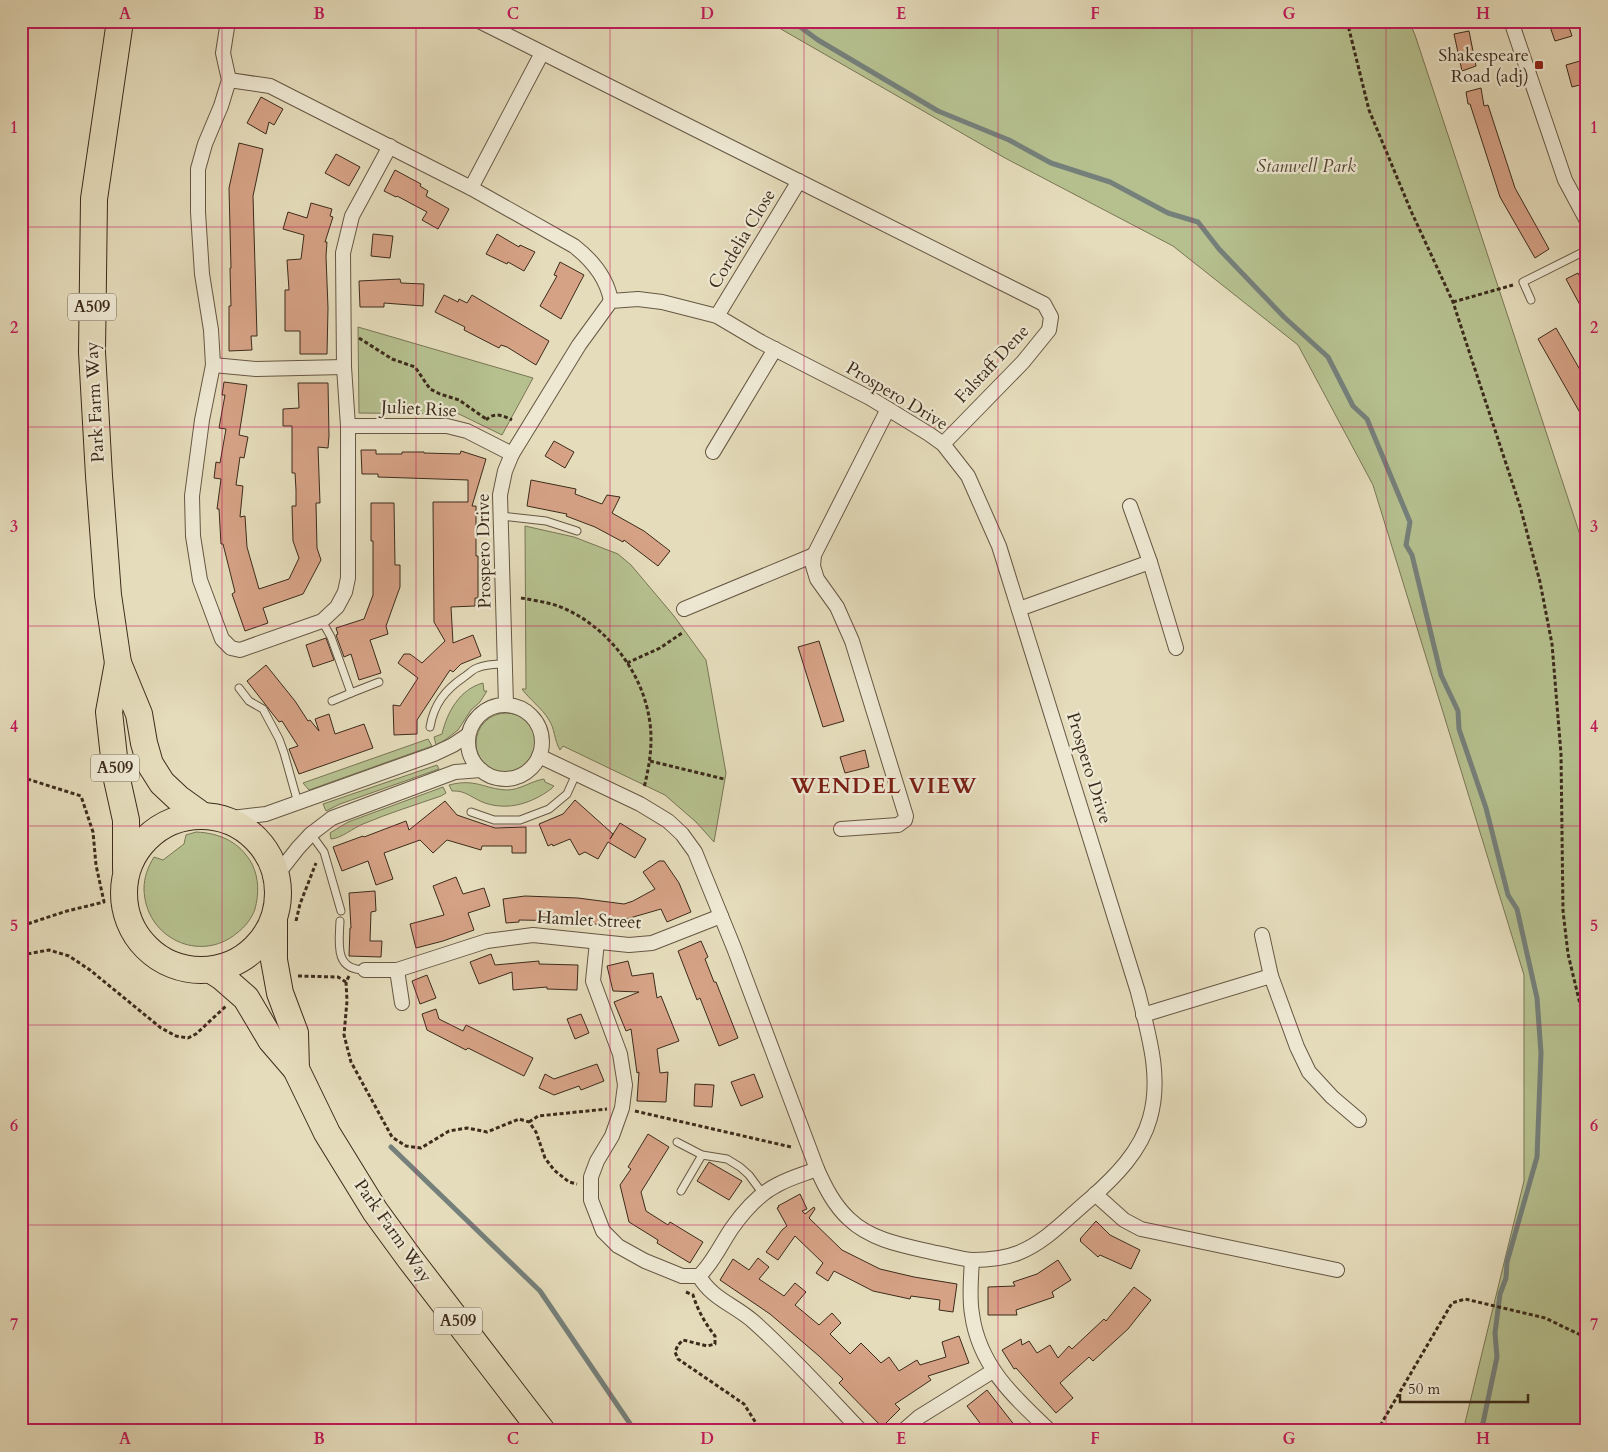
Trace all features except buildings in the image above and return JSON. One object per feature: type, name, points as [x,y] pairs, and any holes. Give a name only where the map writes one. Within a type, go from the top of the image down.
[{"type":"highway","name":"Park Farm Way","points":[[120,21],[94,199],[92,352],[107,585],[118,663],[139,714],[150,764],[162,783],[178,798],[213,818]]},
{"type":"highway","name":"Park Farm Way","points":[[118,663],[109,712],[116,775],[126,820],[126,873]]},
{"type":"highway","points":[[182,818],[213,818],[242,827],[257,840],[269,856],[276,876],[278,898],[284,923],[249,954],[231,964],[211,970],[189,970],[168,964],[150,952],[140,941],[127,916],[123,894],[126,873],[134,854],[147,838],[163,825],[182,818]]},
{"type":"highway","name":"Park Farm Way","points":[[284,923],[274,960],[280,993],[295,1032],[296,1069]]},
{"type":"highway","name":"Park Farm Way","points":[[211,970],[246,998],[272,1040],[296,1069],[328,1133],[375,1211],[542,1431]]},
{"type":"street","points":[[228,21],[223,53],[228,80],[221,106],[205,144],[198,169],[198,212],[202,274],[211,330],[213,364],[202,420],[192,496],[193,536],[200,580],[222,639],[231,648],[240,650],[322,621],[337,607],[346,592],[348,578],[348,426],[344,368],[343,253],[352,216],[390,146]]},
{"type":"street","points":[[479,21],[799,181]]},
{"type":"street","points":[[1512,21],[1565,180],[1587,221]]},
{"type":"street","points":[[471,188],[542,53]]},
{"type":"street","points":[[228,80],[270,86],[471,188],[574,246],[597,269],[609,290],[611,301]]},
{"type":"street","name":"Falstaff Dene","points":[[799,181],[1044,304],[1051,317],[1049,330],[1023,362],[943,444]]},
{"type":"street","name":"Cordelia Close","points":[[717,316],[799,181]]},
{"type":"street","name":"Prospero Drive","points":[[506,704],[500,495],[505,471],[512,454],[580,345],[611,301],[638,299],[662,302],[717,316],[888,409],[943,444],[968,476],[999,546],[1138,992],[1154,1062],[1154,1084],[1150,1118],[1142,1138],[1129,1159],[1095,1194],[1050,1234],[1018,1253],[997,1259],[972,1260],[887,1241],[866,1232],[850,1220],[834,1202],[817,1168],[721,916]]},
{"type":"street","points":[[713,452],[775,349]]},
{"type":"street","points":[[213,364],[256,369],[344,368]]},
{"type":"street","points":[[841,829],[898,825],[905,820],[906,816],[852,640],[837,607],[817,579],[813,566],[814,555],[888,409]]},
{"type":"street","name":"Juliet Rise","points":[[348,426],[447,426],[467,431],[512,454]]},
{"type":"street","points":[[1130,506],[1150,562],[1176,648]]},
{"type":"street","points":[[684,609],[814,555]]},
{"type":"street","points":[[1019,609],[1150,562]]},
{"type":"street","points":[[506,704],[515,705],[523,709],[536,721],[542,738],[539,756],[535,764],[527,772],[514,778],[499,779],[489,776],[472,760],[468,748],[468,735],[470,726],[481,712],[497,705],[506,704]]},
{"type":"street","points":[[213,818],[266,814],[434,754],[468,735]]},
{"type":"street","points":[[539,756],[640,804],[668,821],[682,834],[695,852],[721,916]]},
{"type":"street","points":[[276,876],[298,848],[332,818],[455,772],[481,770]]},
{"type":"street","name":"Hamlet Street","points":[[365,970],[397,970],[487,941],[534,934],[629,945],[652,942],[721,916]]},
{"type":"street","points":[[1262,935],[1271,976],[1297,1047],[1309,1072],[1332,1097],[1359,1120]]},
{"type":"street","points":[[597,942],[593,981],[620,1054],[625,1085],[622,1108],[612,1136],[598,1160],[591,1177],[591,1200],[603,1231],[618,1246],[644,1261],[682,1276],[699,1276],[706,1270],[732,1228],[746,1210],[763,1194],[777,1185],[817,1168]]},
{"type":"street","points":[[397,970],[402,1003]]},
{"type":"street","points":[[1143,1015],[1271,976]]},
{"type":"street","points":[[1095,1194],[1124,1220],[1141,1229],[1338,1270]]},
{"type":"street","points":[[972,1260],[972,1314],[979,1344],[993,1371],[1013,1396],[1050,1431]]},
{"type":"street","points":[[699,1276],[712,1294],[752,1320],[775,1342],[861,1431]]},
{"type":"street","points":[[903,1431],[919,1417],[993,1371]]},
{"type":"lane","points":[[1531,300],[1523,282],[1587,250]]},
{"type":"lane","points":[[501,516],[546,522],[576,531]]},
{"type":"lane","points":[[322,621],[331,637],[351,693]]},
{"type":"lane","points":[[430,727],[432,715],[439,700],[455,683],[477,668],[492,664],[505,664]]},
{"type":"lane","points":[[332,701],[379,682]]},
{"type":"lane","points":[[239,688],[249,701],[263,709],[284,753],[298,803]]},
{"type":"lane","points":[[471,812],[494,820],[520,820],[549,809],[567,794],[576,774]]},
{"type":"lane","points":[[312,834],[324,852],[341,910]]},
{"type":"lane","points":[[340,921],[338,948],[341,958],[352,969],[365,970]]},
{"type":"lane","points":[[677,1142],[702,1156],[726,1158],[749,1175],[763,1194]]},
{"type":"lane","points":[[681,1190],[702,1156]]},
{"type":"path","points":[[1347,21],[1370,110],[1411,211],[1453,302],[1520,506],[1540,582],[1552,644],[1561,754],[1563,911],[1568,954],[1587,1044]]},
{"type":"path","points":[[1453,302],[1523,282]]},
{"type":"path","points":[[344,335],[357,337],[392,359],[415,367],[430,389],[459,400],[486,419]]},
{"type":"path","points":[[477,436],[486,419],[493,415],[499,414],[512,420]]},
{"type":"path","points":[[521,598],[551,604],[579,617],[606,637],[618,649],[637,680],[649,714],[652,737],[650,761],[644,788]]},
{"type":"path","points":[[627,663],[660,648],[682,633]]},
{"type":"path","points":[[650,761],[724,779]]},
{"type":"path","points":[[21,777],[81,796],[93,832],[96,865],[104,902],[67,911],[21,926]]},
{"type":"path","points":[[284,923],[300,904],[317,860],[324,852]]},
{"type":"path","points":[[21,955],[49,950],[68,956],[90,970],[161,1028],[176,1036],[188,1038],[196,1034],[228,1004]]},
{"type":"path","points":[[295,968],[296,976],[338,977],[346,982],[347,1001],[344,1035],[351,1062],[392,1137],[406,1146],[421,1148],[449,1131],[467,1128],[487,1132],[519,1119],[529,1122],[536,1132],[545,1158],[554,1170],[569,1182],[580,1185]]},
{"type":"path","points":[[529,1122],[538,1116],[622,1108],[791,1147]]},
{"type":"path","points":[[693,1295],[701,1316],[715,1336],[715,1344],[707,1346],[683,1340],[675,1352],[678,1359],[744,1404],[761,1431]]},
{"type":"path","points":[[1378,1431],[1452,1302],[1465,1299],[1545,1318],[1587,1338]]},
{"type":"green space","name":"Stanwell Park","points":[[767,21],[1409,21],[1587,556],[1587,1431],[1463,1431],[1524,1181],[1524,975],[1373,485],[1298,345],[1173,246],[1005,158]]},
{"type":"green space","points":[[358,327],[533,378],[502,435],[459,414],[359,413]]},
{"type":"green space","points":[[525,526],[574,537],[618,554],[631,565],[674,616],[706,660],[726,773],[714,842],[696,822],[665,795],[563,746],[560,750],[549,720],[522,689],[526,689]]},
{"type":"green space","points":[[483,683],[484,691],[487,691],[480,702],[471,710],[458,730],[436,745],[434,737],[442,734],[447,718],[456,702],[468,690]]},
{"type":"green space","points":[[500,713],[512,713],[523,718],[531,726],[536,737],[534,755],[523,768],[512,773],[500,773],[489,768],[481,760],[476,749],[476,737],[481,726],[489,718]]},
{"type":"green space","points":[[428,739],[432,746],[309,790],[303,783]]},
{"type":"green space","points":[[437,765],[439,769],[340,804],[326,811],[323,804]]},
{"type":"green space","points":[[544,779],[545,782],[554,786],[544,794],[528,802],[511,806],[485,803],[465,793],[452,791],[449,785],[473,783],[507,790],[516,789]]},
{"type":"green space","points":[[443,787],[446,793],[441,796],[373,820],[331,839],[330,833],[348,822]]},
{"type":"green space","points":[[196,832],[213,834],[235,844],[252,864],[257,880],[258,892],[256,903],[254,912],[248,922],[237,933],[222,942],[207,946],[192,946],[177,941],[164,933],[154,921],[147,906],[144,889],[147,872],[154,857],[163,860],[184,844],[186,835]]},
{"type":"waterway","points":[[792,21],[818,40],[938,111],[1009,140],[1051,163],[1110,182],[1168,213],[1198,222],[1219,249],[1284,317],[1328,357],[1353,406],[1367,419],[1410,522],[1406,545],[1412,555],[1441,675],[1458,711],[1459,729],[1486,808],[1508,895],[1517,909],[1537,998],[1541,1053],[1537,1157],[1507,1262],[1506,1278],[1500,1294],[1495,1333],[1497,1357],[1483,1423],[1478,1431]]},
{"type":"waterway","points":[[391,1147],[540,1291],[635,1431]]},
{"type":"place","name":"Shakespeare Road (adj)","points":[[1539,65]]},
{"type":"district","name":"WENDEL VIEW","points":[[884,786]]}]
